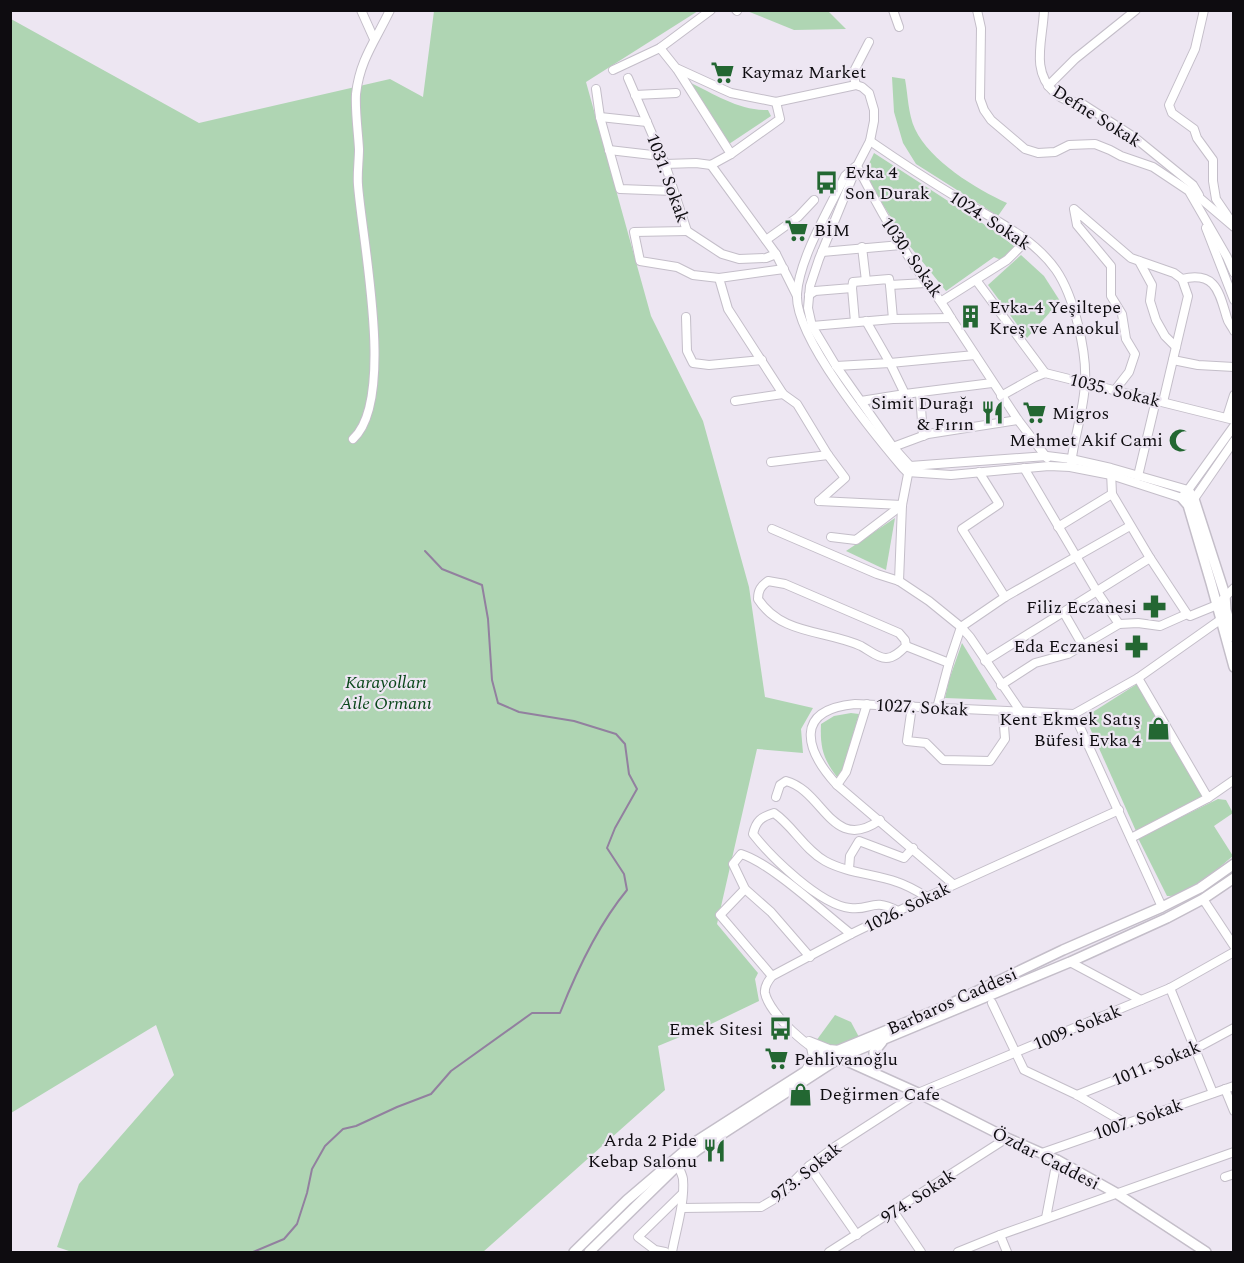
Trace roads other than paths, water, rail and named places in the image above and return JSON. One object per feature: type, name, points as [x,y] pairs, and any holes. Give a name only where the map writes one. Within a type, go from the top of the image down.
[{"type":"main road","points":[[1188,498],[1225,595],[1220,620],[1233,667]]},
{"type":"main road","points":[[1188,498],[1233,637]]},
{"type":"main road","name":"Barbaros Caddesi","points":[[589,1252],[695,1142],[806,1070],[1063,950],[1162,907],[1200,888],[1233,864]]},
{"type":"main road","name":"Barbaros Caddesi","points":[[574,1252],[625,1202],[676,1161],[699,1149],[840,1054],[885,1040],[1070,962],[1167,918],[1203,899],[1233,878]]},
{"type":"main road","points":[[877,1072],[874,1052],[885,1040]]},
{"type":"main road","name":"Özdar Caddesi","points":[[840,1054],[1007,1138],[1057,1160],[1116,1193],[1206,1252]]},
{"type":"street","points":[[361,10],[374,39]]},
{"type":"street","points":[[353,439],[364,424],[374,391],[374,335],[369,259],[358,183],[356,95],[366,54],[390,10]]},
{"type":"street","points":[[614,70],[660,48],[711,10]]},
{"type":"street","points":[[893,10],[899,27]]},
{"type":"street","points":[[977,10],[981,28],[980,99],[984,110],[999,127],[1025,149],[1038,153],[1055,152],[1069,145],[1095,144],[1153,167],[1188,189],[1233,226]]},
{"type":"street","name":"Defne Sokak","points":[[1044,10],[1039,62],[1041,75],[1048,86],[1062,99],[1072,103],[1081,103],[1134,137],[1194,185],[1201,199]]},
{"type":"street","points":[[1048,86],[1075,59],[1136,10]]},
{"type":"street","points":[[1204,10],[1196,49],[1169,105],[1170,110],[1194,129],[1197,138],[1214,160],[1213,181],[1216,199],[1233,226]]},
{"type":"street","points":[[856,85],[853,73],[869,42]]},
{"type":"street","points":[[660,48],[676,68],[730,154]]},
{"type":"street","points":[[676,68],[731,93],[776,102],[856,85],[869,93],[874,110],[870,141],[856,166],[822,252],[810,286],[808,308],[812,326],[836,366],[909,469],[902,505],[899,581]]},
{"type":"street","name":"1031. Sokak","points":[[628,78],[665,164],[687,231],[722,254],[739,259],[766,258],[776,254]]},
{"type":"street","points":[[597,89],[600,117],[620,189],[673,191]]},
{"type":"street","points":[[635,95],[676,93]]},
{"type":"street","points":[[665,164],[711,165],[780,119],[776,102]]},
{"type":"street","points":[[600,117],[647,122]]},
{"type":"street","name":"1024. Sokak","points":[[870,141],[1026,241],[1055,269],[1066,289],[1074,312],[1082,346],[1086,383],[1071,463]]},
{"type":"street","points":[[609,150],[661,156]]},
{"type":"street","points":[[711,165],[776,254],[796,296],[803,326],[831,372],[881,442],[909,469],[951,475],[1071,463]]},
{"type":"street","points":[[796,296],[798,282],[820,228],[845,176],[856,166]]},
{"type":"street","name":"1030. Sokak","points":[[856,166],[881,214],[926,283],[942,301],[992,383],[1047,456],[1049,466]]},
{"type":"street","points":[[1188,189],[1227,257],[1233,273]]},
{"type":"street","points":[[766,240],[798,217],[814,200]]},
{"type":"street","points":[[1115,390],[1129,372],[1135,354],[1126,339],[1122,314],[1112,296],[1111,266],[1077,225],[1074,209],[1131,258],[1174,273],[1182,279],[1188,296],[1173,360],[1138,476]]},
{"type":"street","points":[[1201,212],[1233,300]]},
{"type":"street","points":[[687,231],[634,232],[640,261],[676,267],[693,275],[719,278],[784,269]]},
{"type":"street","points":[[942,301],[1007,260],[1026,241]]},
{"type":"street","points":[[822,252],[901,244]]},
{"type":"street","points":[[862,247],[866,281]]},
{"type":"street","points":[[1139,260],[1152,285],[1150,301],[1156,320],[1165,336],[1176,347]]},
{"type":"street","points":[[719,278],[728,309],[783,394],[797,404],[845,478],[819,501],[902,505]]},
{"type":"street","points":[[1182,279],[1206,278],[1216,287],[1233,331]]},
{"type":"street","points":[[855,322],[853,282],[888,279],[893,319]]},
{"type":"street","points":[[976,280],[1045,373]]},
{"type":"street","points":[[890,285],[926,283]]},
{"type":"street","points":[[808,295],[815,291],[852,288]]},
{"type":"street","points":[[796,296],[808,308]]},
{"type":"street","points":[[686,317],[687,351],[693,363],[709,365],[762,360]]},
{"type":"street","points":[[812,326],[893,319],[951,318]]},
{"type":"street","points":[[866,321],[905,394]]},
{"type":"street","points":[[836,366],[975,355]]},
{"type":"street","points":[[1173,360],[1233,368]]},
{"type":"street","name":"1035. Sokak","points":[[1001,396],[1045,373],[1230,419]]},
{"type":"street","points":[[861,401],[992,383]]},
{"type":"street","points":[[920,393],[923,436]]},
{"type":"street","points":[[735,401],[783,394]]},
{"type":"street","points":[[1230,419],[1233,395]]},
{"type":"street","points":[[893,447],[923,436],[1018,420]]},
{"type":"street","points":[[1188,498],[1233,426]]},
{"type":"street","points":[[1188,498],[1233,441]]},
{"type":"street","points":[[771,462],[828,455]]},
{"type":"street","points":[[909,469],[1047,456],[1138,476],[1188,498]]},
{"type":"street","points":[[1024,468],[1096,590],[1119,624]]},
{"type":"street","points":[[1111,471],[1188,498]]},
{"type":"street","points":[[1111,471],[1112,494],[1187,614]]},
{"type":"street","points":[[980,472],[999,504],[962,529],[1005,597]]},
{"type":"street","points":[[1058,527],[1112,494]]},
{"type":"street","points":[[831,537],[856,540],[902,505]]},
{"type":"street","points":[[937,708],[949,663],[962,627],[1005,597],[1130,526]]},
{"type":"street","points":[[772,529],[912,588],[962,627],[1020,712]]},
{"type":"street","points":[[986,661],[1150,558]]},
{"type":"street","points":[[768,581],[785,584],[900,633],[906,646],[900,652],[886,658],[861,646],[795,628],[772,616],[758,599],[758,593],[761,586],[768,581]]},
{"type":"street","points":[[1225,595],[1233,588]]},
{"type":"street","points":[[1001,685],[1035,663],[1068,654],[1119,624],[1138,623],[1160,626],[1187,614],[1190,616],[1222,608]]},
{"type":"street","points":[[1064,613],[1083,646]]},
{"type":"street","points":[[1162,907],[1074,714],[1138,678],[1220,620]]},
{"type":"street","points":[[906,646],[949,663]]},
{"type":"street","points":[[1138,678],[1208,798]]},
{"type":"street","points":[[837,785],[846,772],[867,704]]},
{"type":"street","name":"1027. Sokak","points":[[953,884],[837,785],[821,766],[812,746],[810,738],[813,723],[829,710],[844,705],[867,704],[1074,714]]},
{"type":"street","points":[[912,706],[907,741],[926,743],[943,760],[990,761],[1005,740],[1003,712]]},
{"type":"street","points":[[1131,838],[1208,798],[1233,780]]},
{"type":"street","points":[[776,796],[780,785],[786,781],[795,783],[839,827],[850,831],[865,829],[880,820]]},
{"type":"street","name":"1026. Sokak","points":[[772,976],[898,910],[1119,810]]},
{"type":"street","points":[[898,910],[884,904],[853,909],[838,906],[794,876],[768,853],[753,834],[755,823],[764,816],[774,813],[784,820],[814,854],[828,863],[897,882],[927,897]]},
{"type":"street","points":[[849,869],[850,856],[859,841],[904,858],[913,848]]},
{"type":"street","points":[[810,957],[771,912],[746,889],[733,864],[741,854],[749,856],[778,876],[850,934]]},
{"type":"street","points":[[746,889],[720,915],[772,976],[765,993],[769,1003],[783,1022],[808,1044],[825,1054],[840,1054]]},
{"type":"street","points":[[1203,899],[1233,946]]},
{"type":"street","name":"1009. Sokak","points":[[918,1093],[1170,988],[1233,952]]},
{"type":"street","points":[[1070,962],[1141,1000]]},
{"type":"street","points":[[1170,988],[1213,1092]]},
{"type":"street","points":[[992,1003],[1023,1070],[1077,1095],[1125,1123]]},
{"type":"street","name":"1011. Sokak","points":[[1077,1095],[1195,1049],[1233,1028]]},
{"type":"street","points":[[806,1070],[813,1057],[808,1044]]},
{"type":"street","name":"1007. Sokak","points":[[1042,1153],[1233,1086]]},
{"type":"street","points":[[1225,1089],[1233,1111]]},
{"type":"street","name":"973. Sokak","points":[[682,1208],[761,1207],[778,1197],[809,1166],[836,1146],[918,1093]]},
{"type":"street","name":"974. Sokak","points":[[829,1252],[1007,1138]]},
{"type":"street","points":[[958,1252],[1046,1218],[1233,1152]]},
{"type":"street","points":[[1046,1218],[1057,1160]]},
{"type":"street","points":[[672,1252],[682,1208],[683,1178],[676,1161]]},
{"type":"street","points":[[809,1166],[857,1235]]},
{"type":"street","points":[[665,1252],[655,1250],[638,1237],[682,1194]]},
{"type":"street","points":[[894,1212],[921,1252]]},
{"type":"street","points":[[1000,1235],[1007,1252]]},
{"type":"waterway","points":[[253,1252],[284,1239],[297,1224],[312,1169],[325,1146],[343,1129],[356,1126],[431,1094],[451,1071],[532,1013],[560,1013],[589,948],[627,890],[624,874],[607,848],[615,828],[637,789],[629,774],[625,744],[616,734],[574,721],[519,712],[498,703],[492,680],[488,619],[482,585],[442,569],[425,551]]},
{"type":"place","name":"Kaymaz Market","points":[[723,72]]},
{"type":"place","name":"Evka 4 Son Durak","points":[[827,182]]},
{"type":"place","name":"BİM","points":[[796,230]]},
{"type":"place","name":"Evka-4 Yeşiltepe Kreş ve Anaokul","points":[[971,317]]},
{"type":"place","name":"Simit Durağı & Fırın","points":[[992,413]]},
{"type":"place","name":"Migros","points":[[1034,413]]},
{"type":"place","name":"Mehmet Akif Cami","points":[[1181,440]]},
{"type":"place","name":"Filiz Eczanesi","points":[[1155,607]]},
{"type":"place","name":"Eda Eczanesi","points":[[1137,646]]},
{"type":"place","name":"Kent Ekmek Satış Büfesi Evka 4","points":[[1159,729]]},
{"type":"place","name":"Emek Sitesi","points":[[781,1029]]},
{"type":"place","name":"Pehlivanoğlu","points":[[776,1059]]},
{"type":"place","name":"Değirmen Cafe","points":[[801,1094]]},
{"type":"place","name":"Arda 2 Pide Kebap Salonu","points":[[715,1150]]},
{"type":"park label","name":"Karayolları Aile Ormanı","points":[[386,692]]}]
